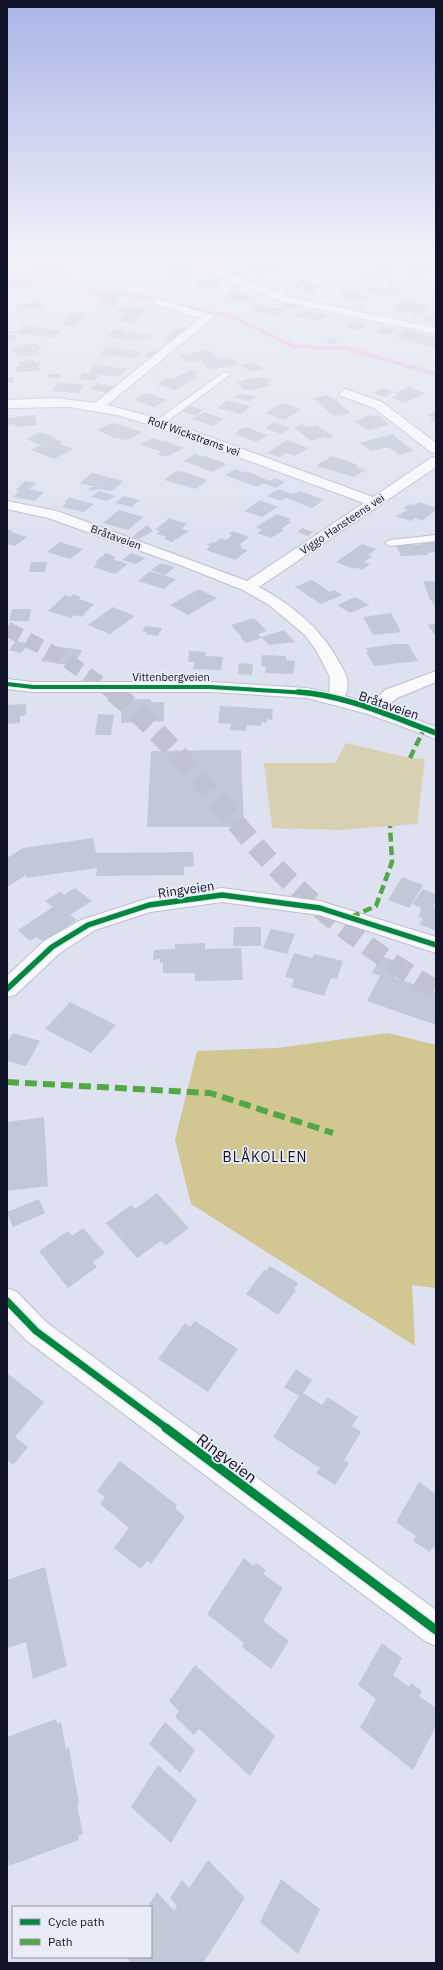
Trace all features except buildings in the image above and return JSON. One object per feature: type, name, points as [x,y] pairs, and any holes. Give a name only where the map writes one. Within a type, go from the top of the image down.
[{"type":"street","points":[[98,406],[167,350]]},
{"type":"street","points":[[345,393],[378,405],[436,449]]},
{"type":"street","name":"Rolf Wickstrøms vei","points":[[7,404],[55,402],[98,406],[159,423],[374,502]]},
{"type":"street","name":"Viggo Hansteens vei","points":[[248,587],[436,462]]},
{"type":"street","name":"Bråtaveien","points":[[7,505],[52,514],[185,562],[248,587],[275,602],[311,632],[324,649],[340,677],[339,690],[335,698],[374,710],[436,733]]},
{"type":"street","points":[[374,710],[391,694],[436,676]]},
{"type":"street","name":"Vittenbergveien","points":[[7,684],[32,687],[210,687],[307,694],[335,698]]},
{"type":"street","name":"Ringveien","points":[[7,989],[52,947],[88,925],[149,906],[222,895],[320,908],[436,945]]},
{"type":"street","name":"Ringveien","points":[[7,1301],[36,1332],[436,1630]]},
{"type":"lane","points":[[159,423],[227,374]]},
{"type":"lane","points":[[390,543],[436,538]]},
{"type":"shaded area","points":[[346,743],[410,758],[425,759],[417,824],[340,830],[272,828],[264,763],[335,763]]},
{"type":"shaded area","points":[[388,1033],[436,1045],[436,1288],[412,1285],[415,1346],[191,1204],[175,1140],[197,1051],[277,1048]]},
{"type":"waterway","points":[[353,350],[436,374]]},
{"type":"tunnel","points":[[7,629],[63,658],[114,693]]},
{"type":"tunnel","points":[[113,692],[154,729],[246,835],[304,895],[367,946],[436,990]]},
{"type":"marked path","points":[[410,758],[424,729]]},
{"type":"marked path","points":[[351,917],[376,906],[392,862],[390,826]]},
{"type":"marked path","points":[[7,1082],[210,1093],[333,1133]]},
{"type":"cycle path","points":[[7,684],[33,687],[210,687],[307,693],[374,710],[436,733]]},
{"type":"cycle path","points":[[7,989],[52,947],[88,925],[149,905],[222,895],[320,908],[436,945]]},
{"type":"cycle path","points":[[7,1301],[36,1331],[436,1630]]},
{"type":"district","name":"BLÅKOLLEN","points":[[265,1157]]}]
